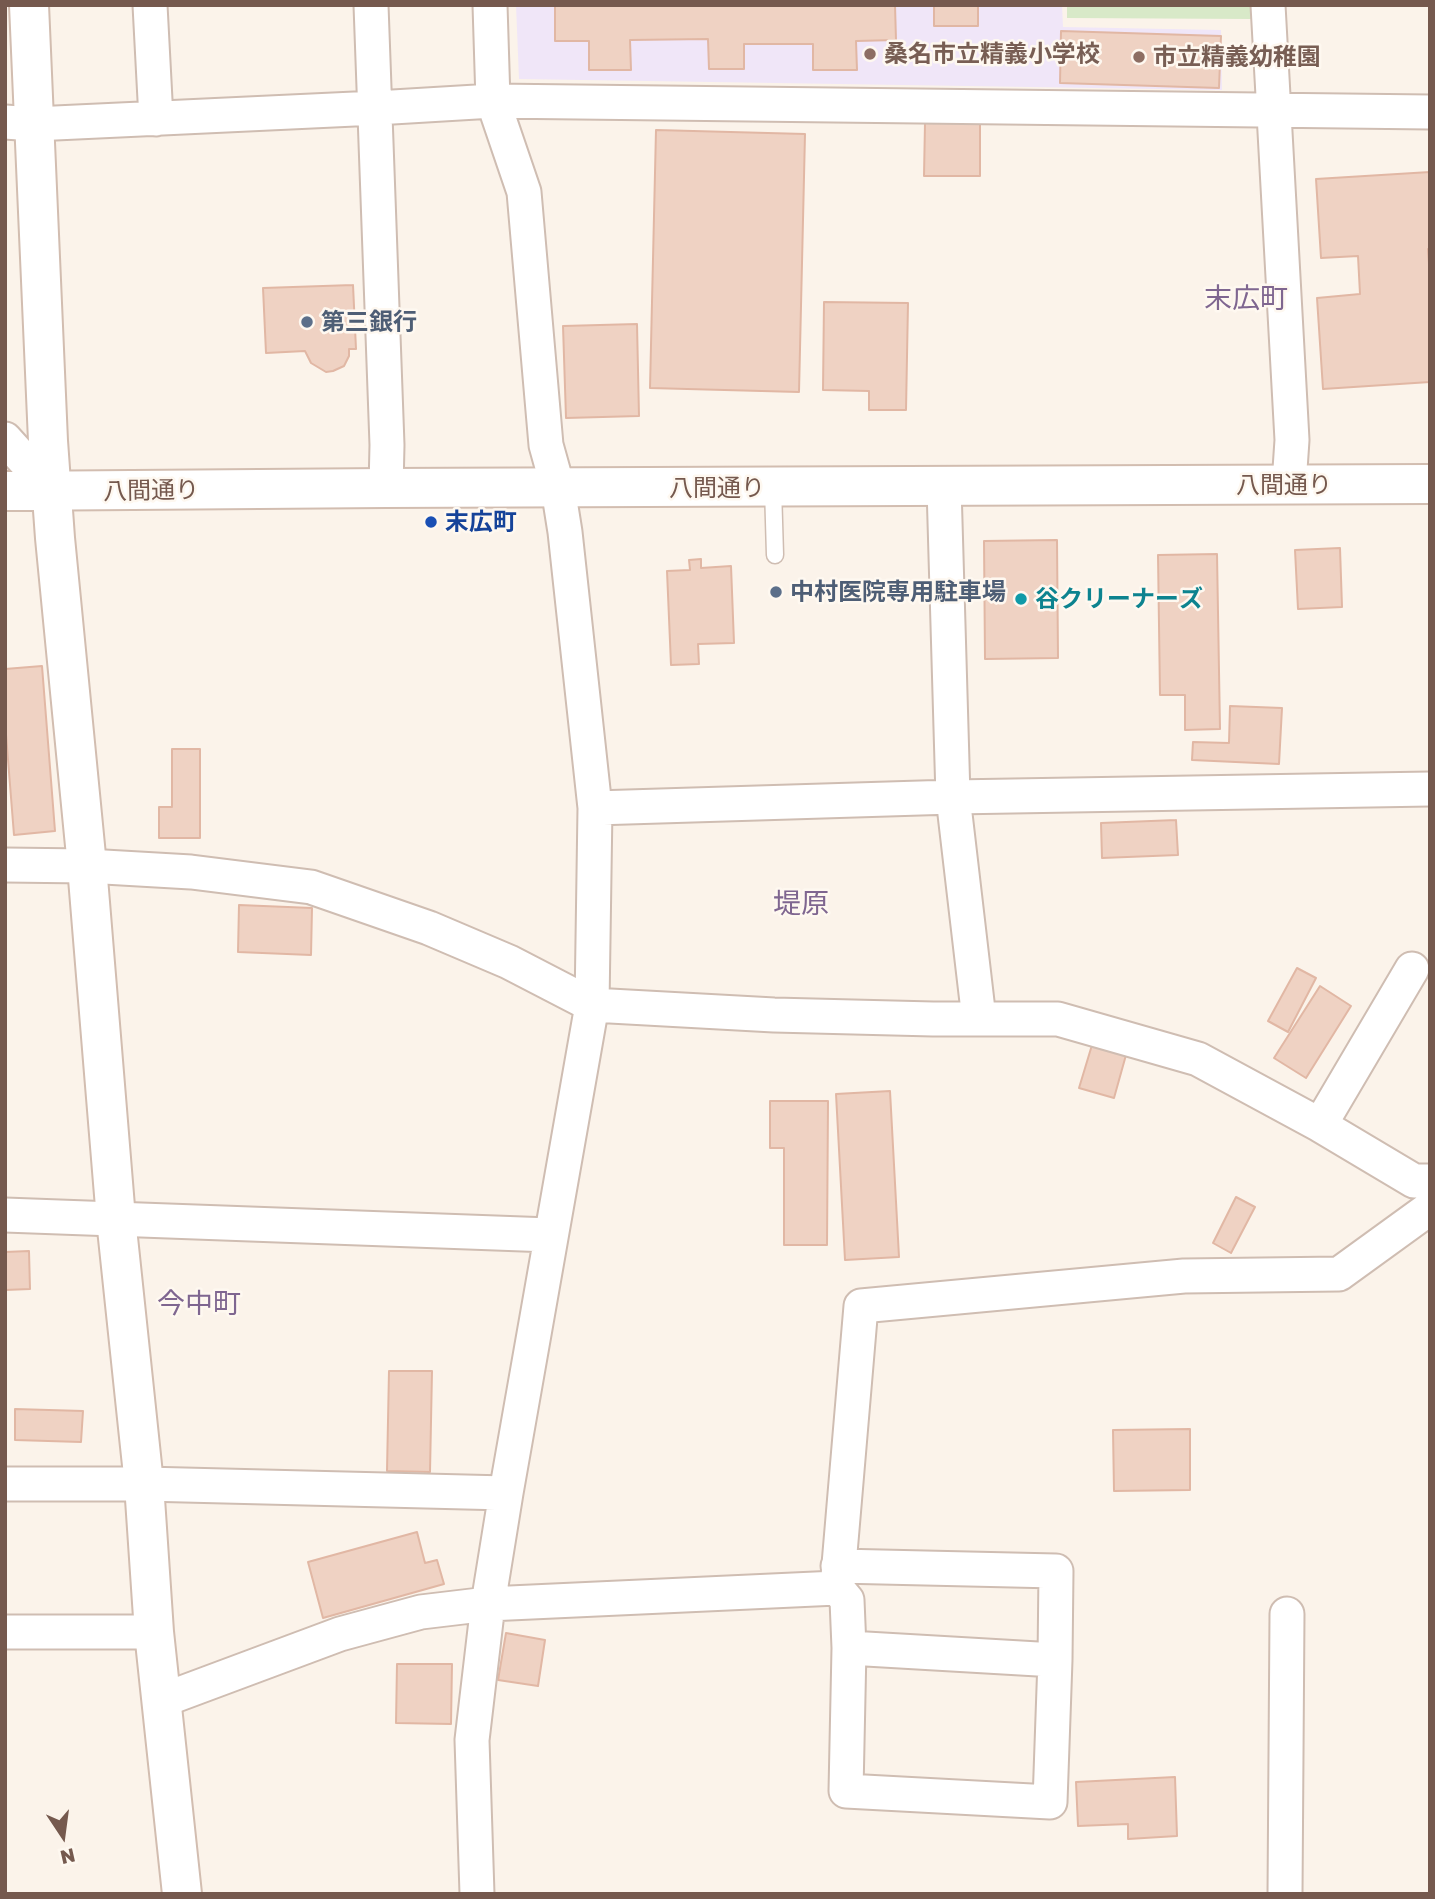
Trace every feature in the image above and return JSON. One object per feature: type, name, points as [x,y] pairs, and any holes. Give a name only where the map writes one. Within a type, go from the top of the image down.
[{"type":"street","points":[[29,5],[20,123],[55,538],[88,866],[116,1219],[182,1894]]},
{"type":"street","points":[[150,5],[156,118]]},
{"type":"street","points":[[372,5],[387,445],[386,488]]},
{"type":"street","points":[[477,1894],[472,1740],[488,1604],[506,1493],[592,1005],[596,808],[565,531],[558,488],[545,445],[524,192],[493,101],[490,5]]},
{"type":"street","points":[[1268,5],[1292,440],[1289,484]]},
{"type":"street","points":[[20,123],[493,101],[1430,112]]},
{"type":"street","points":[[5,439],[52,492]]},
{"type":"street","name":"八間通り","points":[[5,491],[1430,484]]},
{"type":"street","points":[[944,486],[953,797],[979,1018]]},
{"type":"street","points":[[596,808],[953,797],[1430,789]]},
{"type":"street","points":[[5,865],[88,866],[191,872],[311,887],[429,928],[509,962],[592,1005],[774,1015],[1058,1019],[1198,1059],[1320,1125],[1426,1194],[1339,1274],[1184,1276],[861,1306],[837,1577],[847,1600],[849,1648],[846,1791],[1050,1802],[1056,1570],[837,1577],[488,1604],[421,1612],[340,1634],[163,1700]]},
{"type":"street","points":[[1320,1125],[1412,969]]},
{"type":"street","points":[[5,1215],[550,1235]]},
{"type":"street","points":[[5,1484],[144,1484],[506,1493]]},
{"type":"street","points":[[1285,1894],[1287,1614]]},
{"type":"street","points":[[5,1632],[155,1632]]},
{"type":"street","points":[[849,1648],[1055,1660]]},
{"type":"lane","points":[[773,488],[775,555]]},
{"type":"shaded area","name":"桑名市立精義小学校","points":[[516,5],[1062,5],[1063,27],[1221,30],[1222,90],[519,79]]},
{"type":"green space","points":[[1067,5],[1251,5],[1251,19],[1067,18]]},
{"type":"building","points":[[555,5],[895,5],[896,40],[856,41],[857,70],[813,70],[813,44],[744,44],[744,69],[709,69],[708,39],[630,40],[631,70],[589,70],[589,41],[555,41]]},
{"type":"building","points":[[934,5],[978,5],[978,26],[934,26]]},
{"type":"building","points":[[1061,31],[1221,36],[1219,88],[1060,83]]},
{"type":"building","points":[[925,123],[980,123],[980,176],[924,176]]},
{"type":"building","points":[[656,130],[805,134],[799,392],[650,388]]},
{"type":"building","points":[[1430,172],[1430,382],[1323,389],[1317,298],[1360,294],[1358,256],[1321,258],[1316,179]]},
{"type":"building","points":[[353,285],[356,349],[349,349],[344,366],[326,372],[311,363],[305,351],[266,353],[263,288]]},
{"type":"building","points":[[824,302],[908,303],[906,410],[869,410],[869,391],[823,390]]},
{"type":"building","points":[[637,324],[639,416],[566,418],[563,326]]},
{"type":"building","name":"谷クリーナーズ","points":[[1057,540],[1058,658],[985,659],[984,541]]},
{"type":"building","points":[[1340,548],[1342,607],[1298,609],[1295,550]]},
{"type":"building","points":[[1217,554],[1220,729],[1185,730],[1185,695],[1160,695],[1158,555]]},
{"type":"building","points":[[701,559],[701,568],[731,566],[734,643],[698,644],[699,664],[671,665],[667,571],[690,570],[689,560]]},
{"type":"building","points":[[42,666],[55,831],[14,835],[5,722],[5,669]]},
{"type":"building","points":[[1230,706],[1282,708],[1279,764],[1192,760],[1193,742],[1229,743]]},
{"type":"building","points":[[172,749],[200,749],[200,838],[159,838],[159,807],[172,807]]},
{"type":"building","points":[[1176,820],[1178,855],[1102,858],[1101,823]]},
{"type":"building","points":[[239,905],[312,908],[311,955],[238,952]]},
{"type":"building","points":[[1297,968],[1316,978],[1288,1032],[1268,1021]]},
{"type":"building","points":[[1320,986],[1351,1006],[1306,1078],[1274,1058]]},
{"type":"building","points":[[1092,1045],[1126,1055],[1114,1098],[1079,1088]]},
{"type":"building","points":[[890,1091],[899,1257],[845,1260],[836,1094]]},
{"type":"building","points":[[770,1101],[828,1101],[827,1245],[784,1245],[784,1148],[770,1148]]},
{"type":"building","points":[[1236,1197],[1255,1207],[1231,1253],[1213,1243]]},
{"type":"building","points":[[29,1251],[30,1289],[5,1290],[5,1252]]},
{"type":"building","points":[[389,1371],[432,1371],[430,1472],[387,1471]]},
{"type":"building","points":[[15,1409],[83,1411],[81,1442],[15,1440]]},
{"type":"building","points":[[1190,1429],[1190,1490],[1114,1491],[1113,1430]]},
{"type":"building","points":[[417,1532],[425,1563],[437,1560],[444,1584],[323,1618],[308,1562]]},
{"type":"building","points":[[506,1633],[545,1640],[538,1686],[498,1680]]},
{"type":"building","points":[[397,1664],[452,1664],[451,1724],[396,1723]]},
{"type":"building","points":[[1175,1777],[1177,1836],[1128,1839],[1128,1824],[1078,1826],[1076,1782]]},
{"type":"place","name":"桑名市立精義小学校","points":[[870,54]]},
{"type":"place","name":"市立精義幼稚園","points":[[1139,57]]},
{"type":"place","name":"第三銀行","points":[[307,322]]},
{"type":"place","name":"末広町","points":[[431,522]]},
{"type":"place","name":"中村医院専用駐車場","points":[[776,592]]},
{"type":"place","name":"谷クリーナーズ","points":[[1021,599]]},
{"type":"district","name":"末広町","points":[[1246,299]]},
{"type":"district","name":"堤原","points":[[801,904]]},
{"type":"district","name":"今中町","points":[[199,1304]]}]
